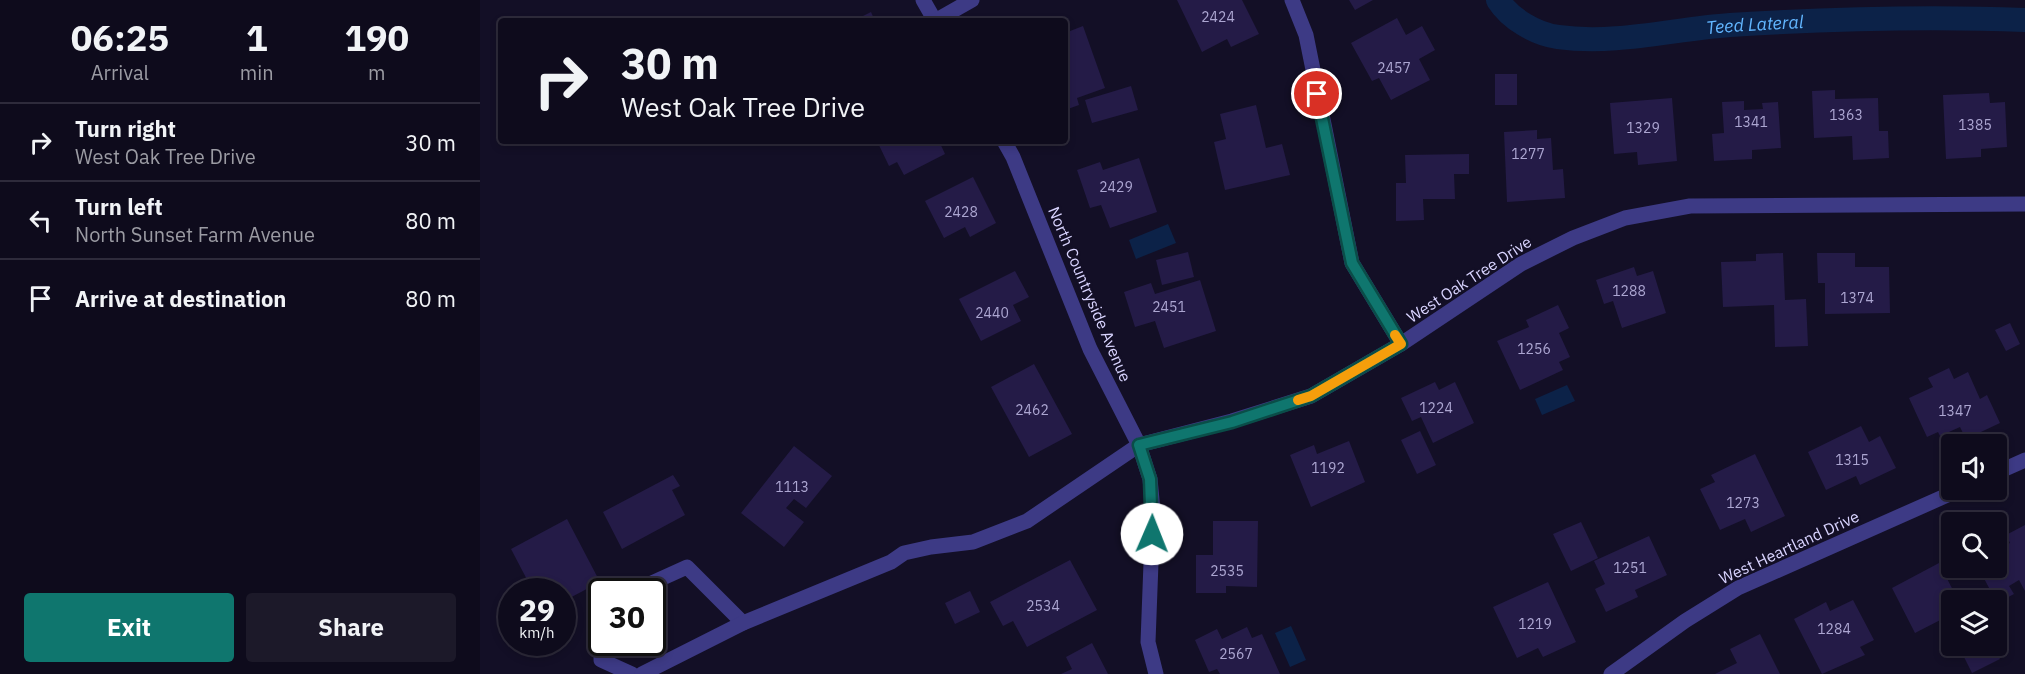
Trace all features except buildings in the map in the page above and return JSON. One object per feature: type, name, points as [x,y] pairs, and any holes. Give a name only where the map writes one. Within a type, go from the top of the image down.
[{"type":"street","points":[[923,0],[933,18]]},
{"type":"street","points":[[940,18],[972,0]]},
{"type":"street","points":[[1292,0],[1306,34],[1352,263],[1401,344]]},
{"type":"street","name":"North Countryside Avenue","points":[[1006,144],[1013,157],[1090,349],[1139,445],[1150,479],[1153,510],[1148,642],[1156,674]]},
{"type":"street","name":"West Oak Tree Drive","points":[[642,674],[742,624],[891,562],[904,553],[973,542],[1027,521],[1139,445],[1232,422],[1311,396],[1401,344],[1521,264],[1573,238],[1625,218],[1690,206],[2025,204]]},
{"type":"street","points":[[2007,468],[2025,460]]},
{"type":"street","name":"West Heartland Drive","points":[[1611,674],[1685,621],[1738,588],[1941,498]]},
{"type":"street","points":[[663,578],[687,567],[742,624]]},
{"type":"street","points":[[601,656],[601,660],[632,674]]},
{"type":"water","points":[[1168,224],[1176,243],[1136,259],[1129,240]]},
{"type":"water","points":[[1567,385],[1575,401],[1542,415],[1535,399]]},
{"type":"water","points":[[1291,626],[1306,660],[1290,667],[1275,633]]},
{"type":"waterway","name":"Teed Lateral","points":[[1498,0],[1516,19],[1533,29],[1558,37],[1580,39],[1623,38],[1730,25],[1804,21],[1914,18],[2025,20]]},
{"type":"slow traffic","points":[[1298,400],[1311,396],[1401,344],[1395,335]]},
{"type":"route","points":[[1152,534],[1153,510],[1150,479],[1139,445],[1232,422],[1311,396],[1401,344],[1359,279],[1346,247],[1317,94]]}]
